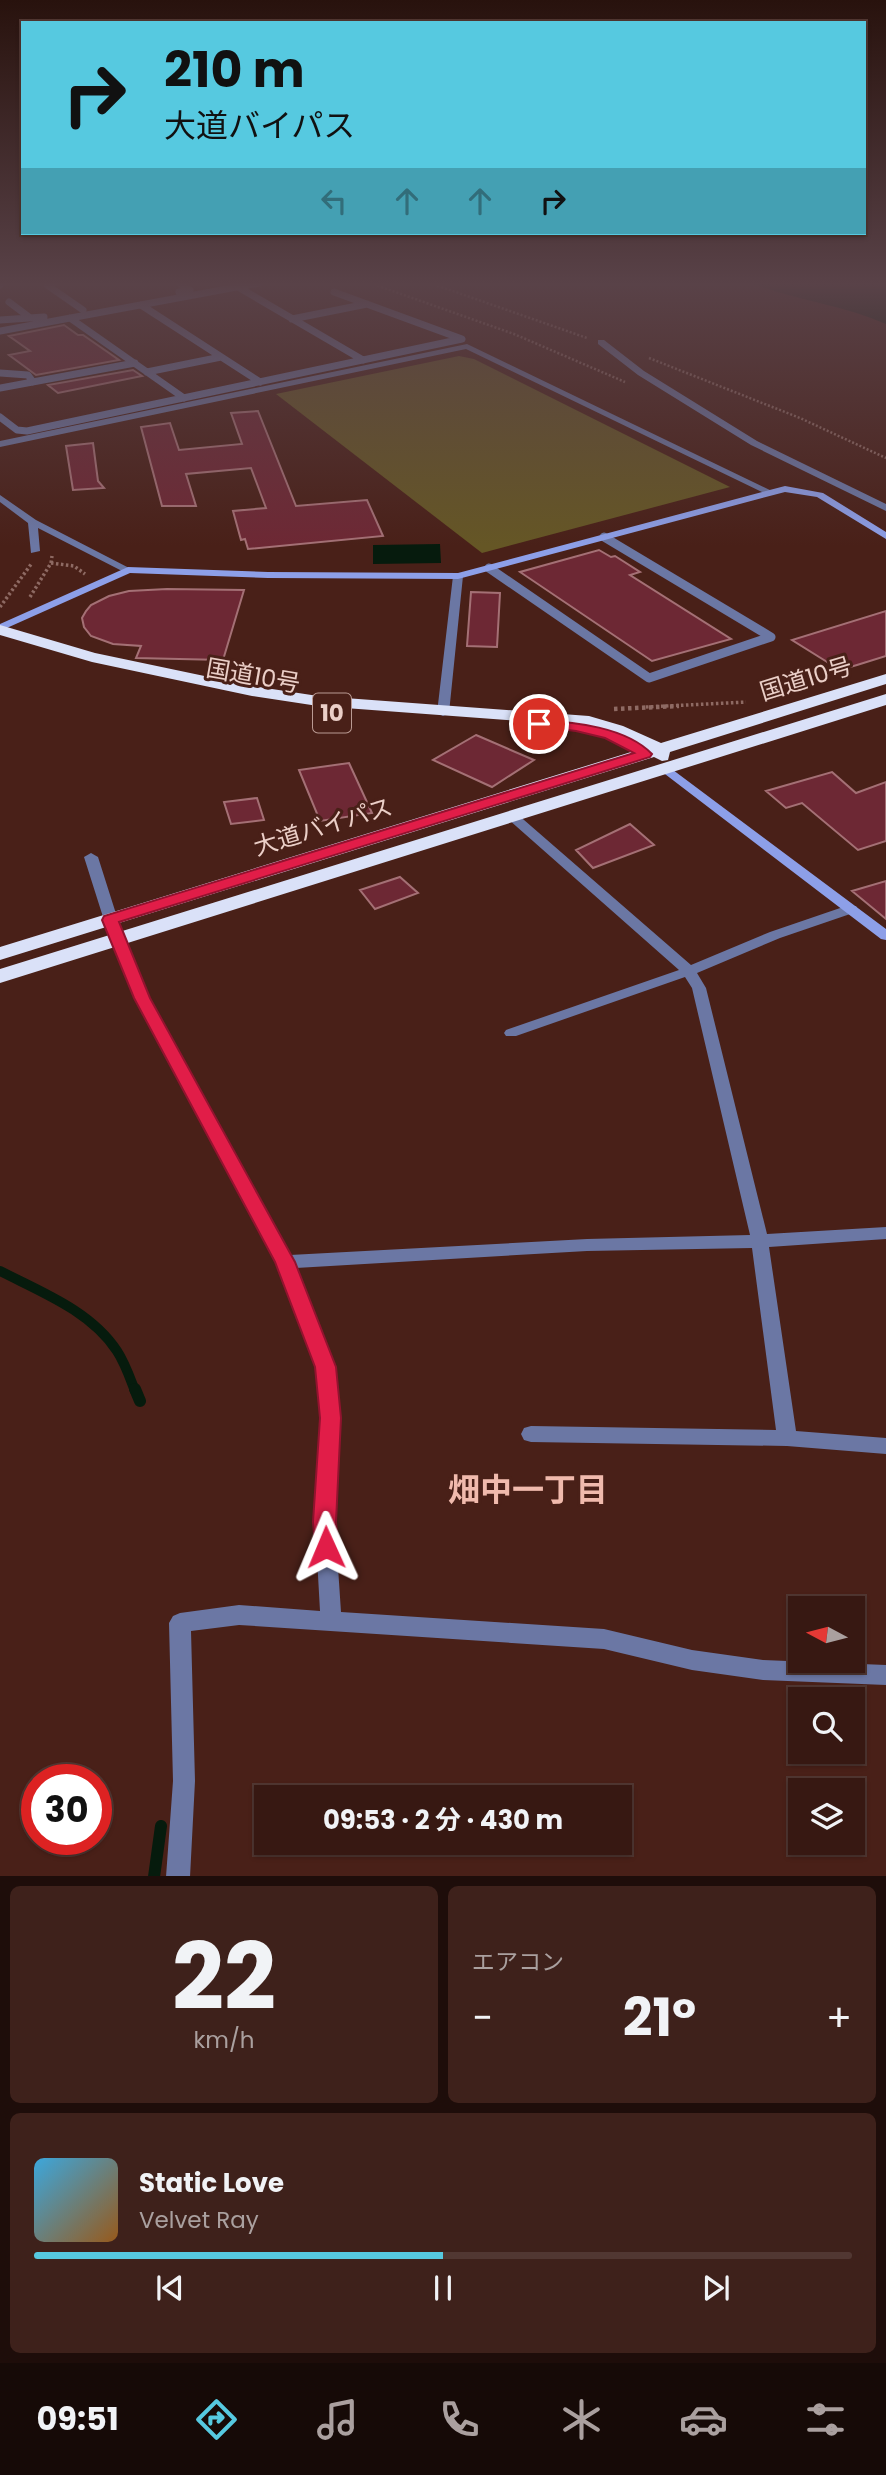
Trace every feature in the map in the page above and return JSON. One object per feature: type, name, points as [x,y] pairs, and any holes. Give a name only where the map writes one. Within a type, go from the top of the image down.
[{"type":"highway","name":"国道10号","points":[[0,630],[92,657],[252,691],[317,701],[443,713],[589,721],[617,727],[657,757]]},
{"type":"highway","name":"国道10号","points":[[0,630],[24,645],[74,662],[244,701],[312,711],[576,727],[610,735],[657,757],[886,698]]},
{"type":"highway","name":"国道10号","points":[[657,757],[886,680]]},
{"type":"highway","name":"大道バイパス","points":[[0,954],[113,929],[512,816],[657,757]]},
{"type":"highway","name":"大道バイパス","points":[[0,976],[113,929],[657,757]]},
{"type":"street","points":[[0,444],[350,371]]},
{"type":"street","points":[[518,371],[769,492]]},
{"type":"street","points":[[638,371],[754,443],[886,508]]},
{"type":"street","points":[[0,498],[33,522],[128,570],[268,575],[458,576],[769,492],[796,490],[820,495],[886,536]]},
{"type":"street","points":[[33,522],[35,551]]},
{"type":"street","points":[[0,630],[128,570]]},
{"type":"street","points":[[443,713],[458,576]]},
{"type":"street","points":[[657,757],[886,936]]},
{"type":"street","points":[[512,816],[690,971],[699,988],[760,1241],[787,1438]]},
{"type":"street","points":[[91,857],[113,929],[142,998],[285,1262],[326,1367],[331,1418],[325,1522],[331,1620]]},
{"type":"street","points":[[511,1033],[690,971],[775,935],[851,909]]},
{"type":"street","points":[[285,1262],[587,1245],[760,1241],[886,1233]]},
{"type":"street","points":[[531,1434],[787,1438],[886,1446]]},
{"type":"street","points":[[178,1876],[182,1846],[185,1718],[180,1623],[239,1615],[604,1639],[692,1660],[764,1670],[886,1675]]},
{"type":"lane","points":[[0,388],[94,371]]},
{"type":"lane","points":[[147,372],[154,371]]},
{"type":"lane","points":[[242,371],[260,382]]},
{"type":"lane","points":[[0,417],[17,430],[27,431],[314,371]]},
{"type":"lane","points":[[147,372],[184,398]]},
{"type":"lane","points":[[0,373],[28,375],[33,382]]},
{"type":"lane","points":[[489,568],[649,678],[771,637],[604,537]]},
{"type":"path","points":[[597,371],[627,384]]},
{"type":"path","points":[[24,603],[36,589],[56,548]]},
{"type":"path","points":[[0,607],[28,572],[35,551]]},
{"type":"path","points":[[51,563],[77,568],[88,578]]},
{"type":"path","points":[[614,709],[747,702]]},
{"type":"shaded area","points":[[389,371],[497,371],[730,487],[482,553],[276,394]]},
{"type":"shaded area","points":[[440,544],[441,563],[373,564],[373,545]]},
{"type":"building","points":[[30,371],[61,371],[36,375]]},
{"type":"building","points":[[130,371],[142,376],[58,393],[48,385]]},
{"type":"building","points":[[258,411],[296,506],[367,500],[383,536],[248,549],[245,539],[241,540],[233,511],[266,508],[251,468],[186,474],[196,506],[162,506],[141,427],[170,423],[179,450],[242,444],[231,413]]},
{"type":"building","points":[[93,443],[98,481],[104,488],[73,490],[66,446]]},
{"type":"building","points":[[599,550],[611,557],[615,556],[640,572],[630,575],[731,639],[652,661],[520,572]]},
{"type":"building","points":[[244,590],[223,660],[136,658],[141,646],[113,644],[91,636],[84,627],[82,618],[86,611],[91,605],[109,596],[129,591]]},
{"type":"building","points":[[471,592],[500,593],[497,647],[467,646]]},
{"type":"building","points":[[886,611],[886,656],[857,665],[840,670],[792,640]]},
{"type":"building","points":[[476,735],[534,760],[492,787],[433,760]]},
{"type":"building","points":[[349,763],[372,813],[320,821],[299,770]]},
{"type":"building","points":[[832,772],[856,793],[886,782],[886,841],[858,850],[802,803],[786,808],[766,791]]},
{"type":"building","points":[[257,798],[264,820],[231,824],[224,802]]},
{"type":"building","points":[[630,824],[654,845],[593,868],[576,850]]},
{"type":"building","points":[[400,877],[418,893],[375,909],[360,890]]},
{"type":"building","points":[[886,881],[886,919],[852,891]]},
{"type":"waterway","points":[[0,1271],[64,1304],[94,1325],[117,1351],[135,1391]]},
{"type":"waterway","points":[[135,1389],[140,1401]]},
{"type":"waterway","points":[[154,1876],[161,1826]]},
{"type":"district","name":"畑中一丁目","points":[[528,1490]]},
{"type":"route","points":[[326,1547],[331,1418],[326,1367],[285,1262],[142,998],[110,920],[645,754],[610,735],[560,724],[539,724]]}]
